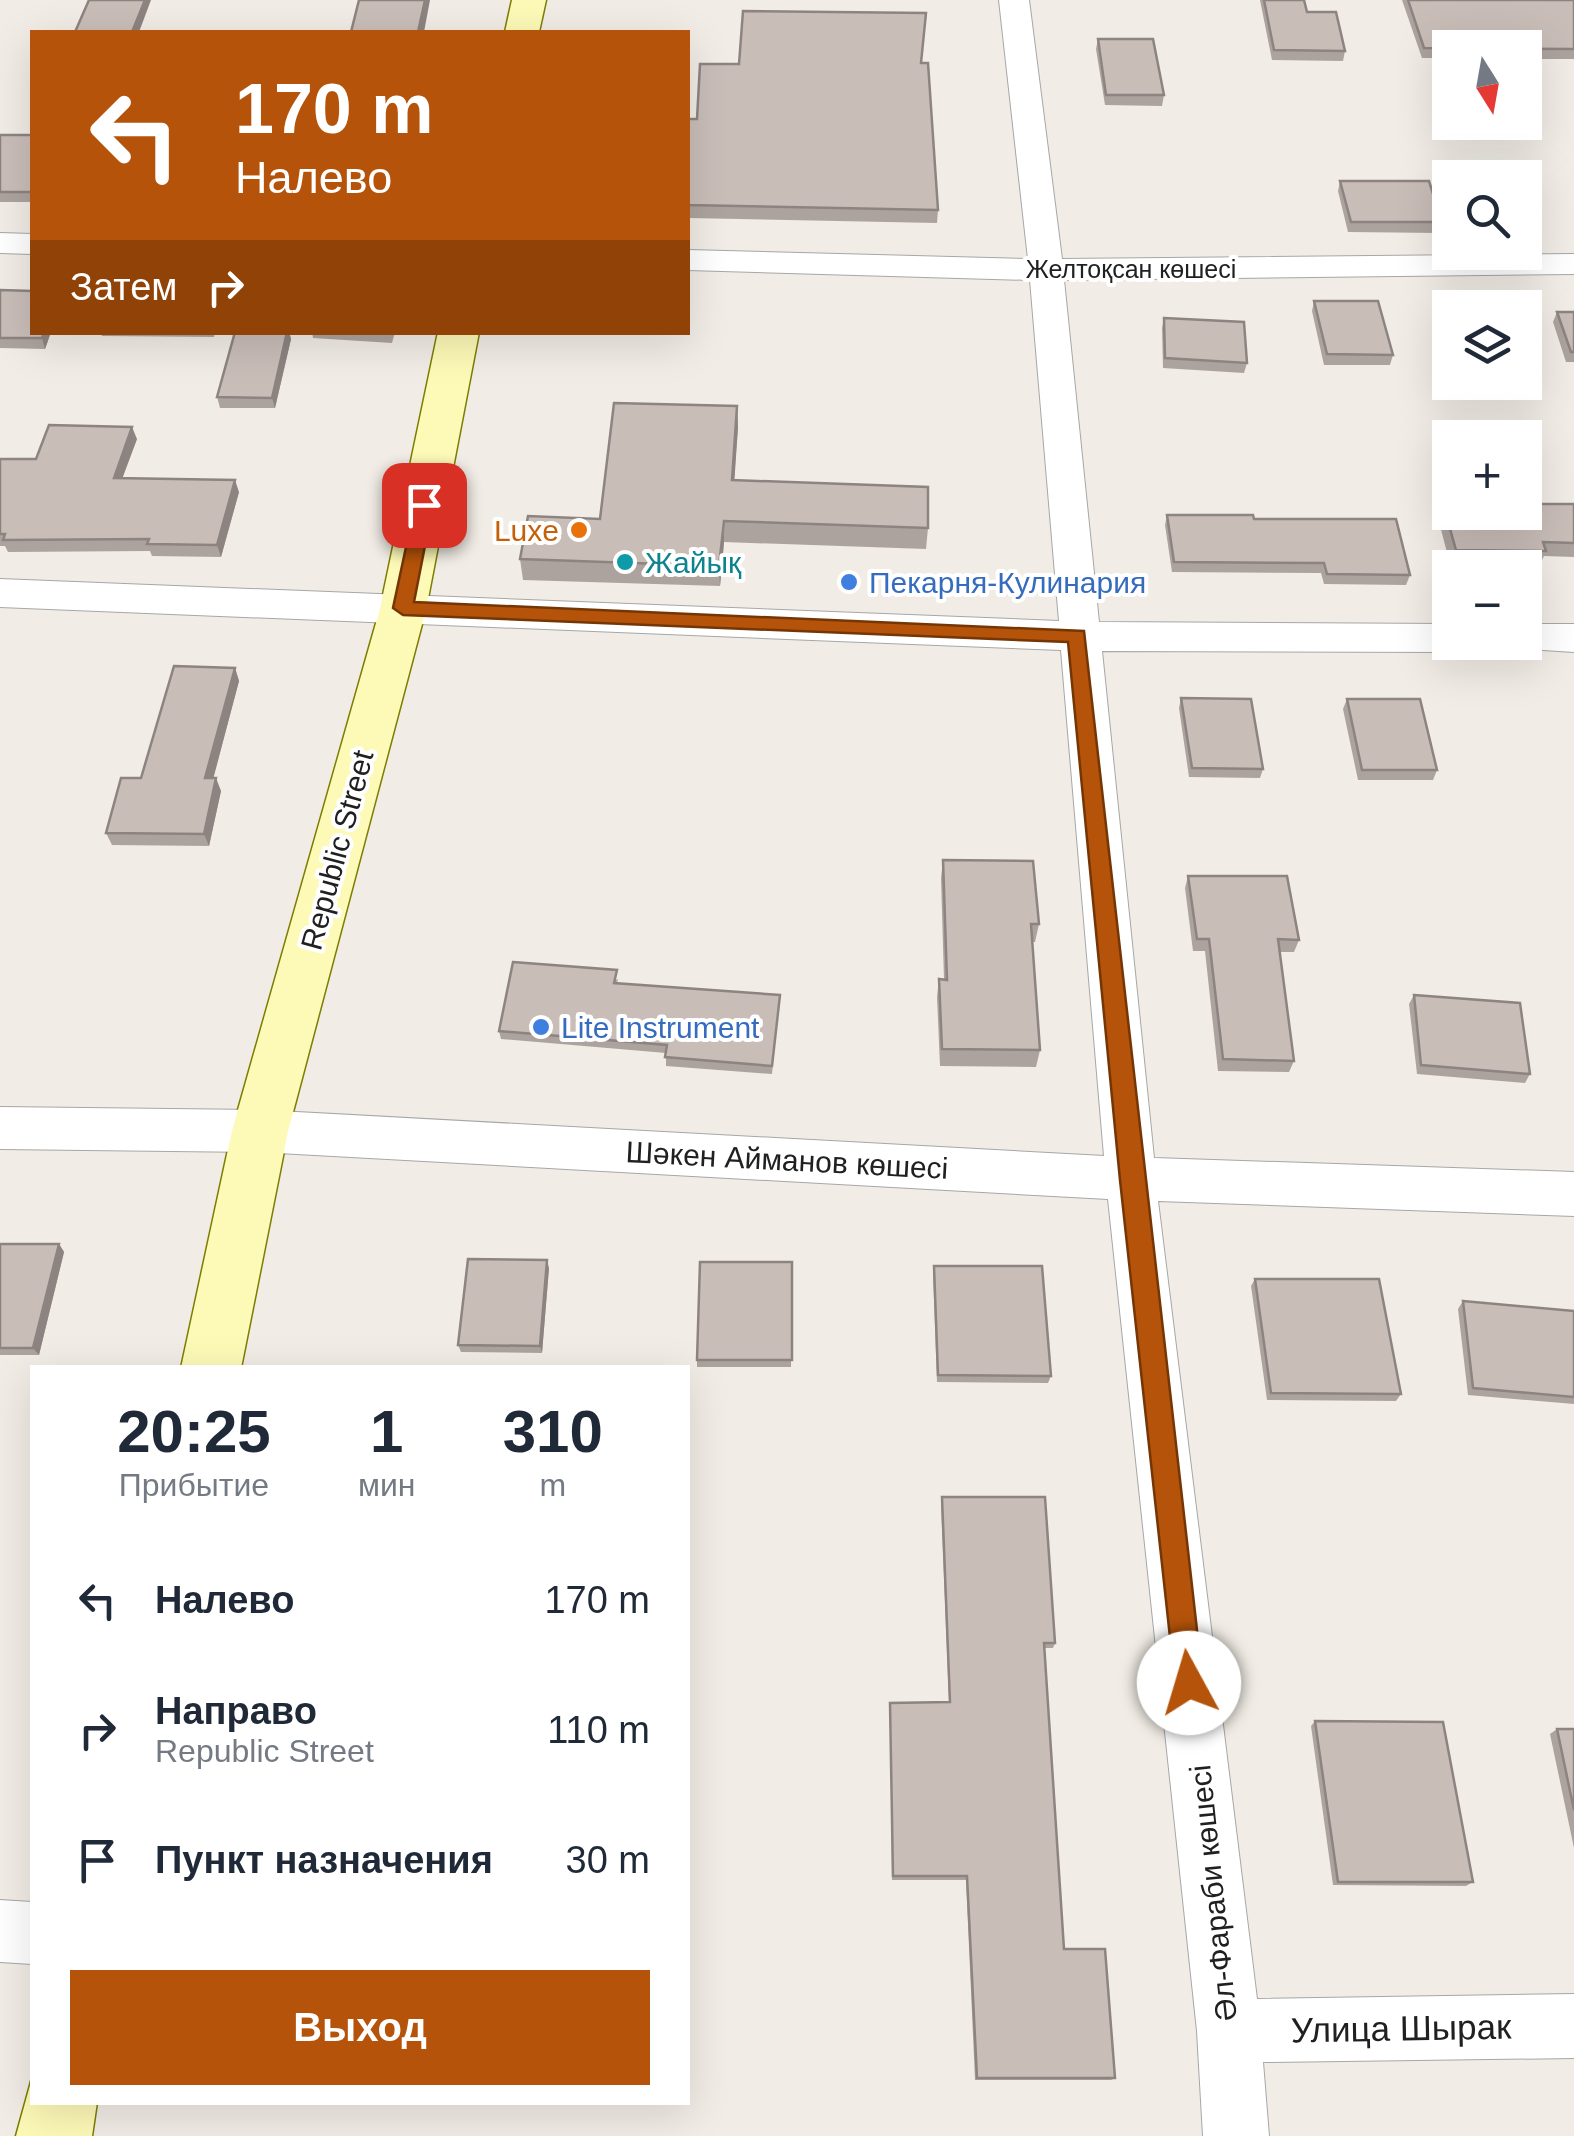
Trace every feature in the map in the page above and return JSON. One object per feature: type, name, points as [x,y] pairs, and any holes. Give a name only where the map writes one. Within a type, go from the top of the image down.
[{"type":"street","points":[[522,30],[529,0]]},
{"type":"street","name":"Әл-Фараби көшесі","points":[[1014,0],[1046,270],[1077,636],[1132,1180],[1228,2031],[1236,2136]]},
{"type":"street","points":[[0,243],[30,244]]},
{"type":"street","name":"Желтоқсан көшесі","points":[[690,260],[1046,270],[1574,264]]},
{"type":"street","name":"Republic Street","points":[[212,1365],[260,1131],[403,608],[458,335]]},
{"type":"street","points":[[0,593],[1077,636],[1432,638]]},
{"type":"street","points":[[1542,638],[1574,638]]},
{"type":"street","name":"Шәкен Айманов көшесі","points":[[0,1128],[260,1131],[1132,1180],[1574,1194]]},
{"type":"street","points":[[0,1932],[30,1932]]},
{"type":"street","name":"Улица Шырак","points":[[1228,2031],[1574,2026]]},
{"type":"street","points":[[54,2136],[59,2105]]},
{"type":"building","points":[[89,0],[145,0],[133,30],[76,30]]},
{"type":"building","points":[[359,0],[425,0],[418,30],[352,30]]},
{"type":"building","points":[[1264,0],[1304,0],[1307,12],[1336,12],[1345,51],[1274,50]]},
{"type":"building","points":[[1408,0],[1574,0],[1574,49],[1542,49],[1542,30],[1432,30],[1432,48],[1424,48]]},
{"type":"building","points":[[743,11],[926,13],[921,63],[928,63],[938,210],[690,205],[690,119],[697,119],[700,64],[739,64]]},
{"type":"building","points":[[1098,39],[1153,39],[1164,95],[1106,95]]},
{"type":"building","points":[[0,135],[30,135],[30,192],[0,192]]},
{"type":"building","points":[[1340,181],[1429,181],[1432,222],[1351,222]]},
{"type":"building","points":[[0,290],[30,291],[30,335],[43,335],[42,338],[0,338]]},
{"type":"building","points":[[1314,301],[1378,301],[1393,355],[1327,354]]},
{"type":"building","points":[[1557,312],[1574,312],[1574,352],[1571,352]]},
{"type":"building","points":[[1164,318],[1244,322],[1247,363],[1165,358]]},
{"type":"building","points":[[234,335],[286,335],[272,398],[217,397]]},
{"type":"building","points":[[614,403],[737,406],[732,480],[928,487],[928,528],[724,521],[719,566],[520,559],[528,516],[600,519]]},
{"type":"building","points":[[49,425],[132,427],[114,478],[235,480],[217,545],[147,544],[149,539],[3,540],[0,459],[36,459]]},
{"type":"building","points":[[1542,504],[1574,504],[1574,543],[1543,542],[1546,551],[1456,550],[1450,530],[1542,530]]},
{"type":"building","points":[[1167,515],[1396,519],[1410,575],[1327,574],[1324,563],[1174,562]]},
{"type":"building","points":[[174,666],[235,668],[205,778],[216,778],[204,834],[106,833],[121,778],[141,778]]},
{"type":"building","points":[[1181,698],[1251,699],[1263,769],[1192,768]]},
{"type":"building","points":[[1347,699],[1420,699],[1437,770],[1362,770]]},
{"type":"building","points":[[943,860],[1033,861],[1039,924],[1031,924],[1040,1050],[942,1049],[939,979],[947,980]]},
{"type":"building","points":[[1188,876],[1287,876],[1299,940],[1278,939],[1294,1061],[1223,1059],[1209,939],[1197,939]]},
{"type":"building","points":[[513,962],[617,970],[614,983],[780,995],[772,1066],[665,1057],[667,1045],[499,1031]]},
{"type":"building","points":[[1414,995],[1520,1003],[1530,1074],[1421,1065]]},
{"type":"building","points":[[0,1244],[59,1244],[33,1348],[0,1348]]},
{"type":"building","points":[[468,1259],[547,1260],[540,1346],[458,1345]]},
{"type":"building","points":[[700,1262],[792,1262],[792,1360],[697,1360]]},
{"type":"building","points":[[934,1266],[1042,1266],[1051,1376],[938,1375]]},
{"type":"building","points":[[1255,1279],[1379,1279],[1401,1394],[1271,1393]]},
{"type":"building","points":[[1463,1301],[1574,1311],[1574,1397],[1473,1388]]},
{"type":"building","points":[[942,1497],[1045,1497],[1055,1643],[1044,1643],[1064,1949],[1105,1949],[1115,2078],[977,2078],[967,1876],[893,1876],[890,1703],[950,1702]]},
{"type":"building","points":[[1315,1721],[1443,1722],[1473,1882],[1338,1882]]},
{"type":"building","points":[[1557,1729],[1574,1729],[1574,1810]]},
{"type":"place","name":"Luxe","points":[[579,530]]},
{"type":"place","name":"Жайық","points":[[625,562]]},
{"type":"place","name":"Пекарня-Кулинария","points":[[849,582]]},
{"type":"place","name":"Lite Instrument","points":[[541,1027]]},
{"type":"route","points":[[424,505],[403,608],[1077,636],[1132,1180],[1189,1683]]}]
